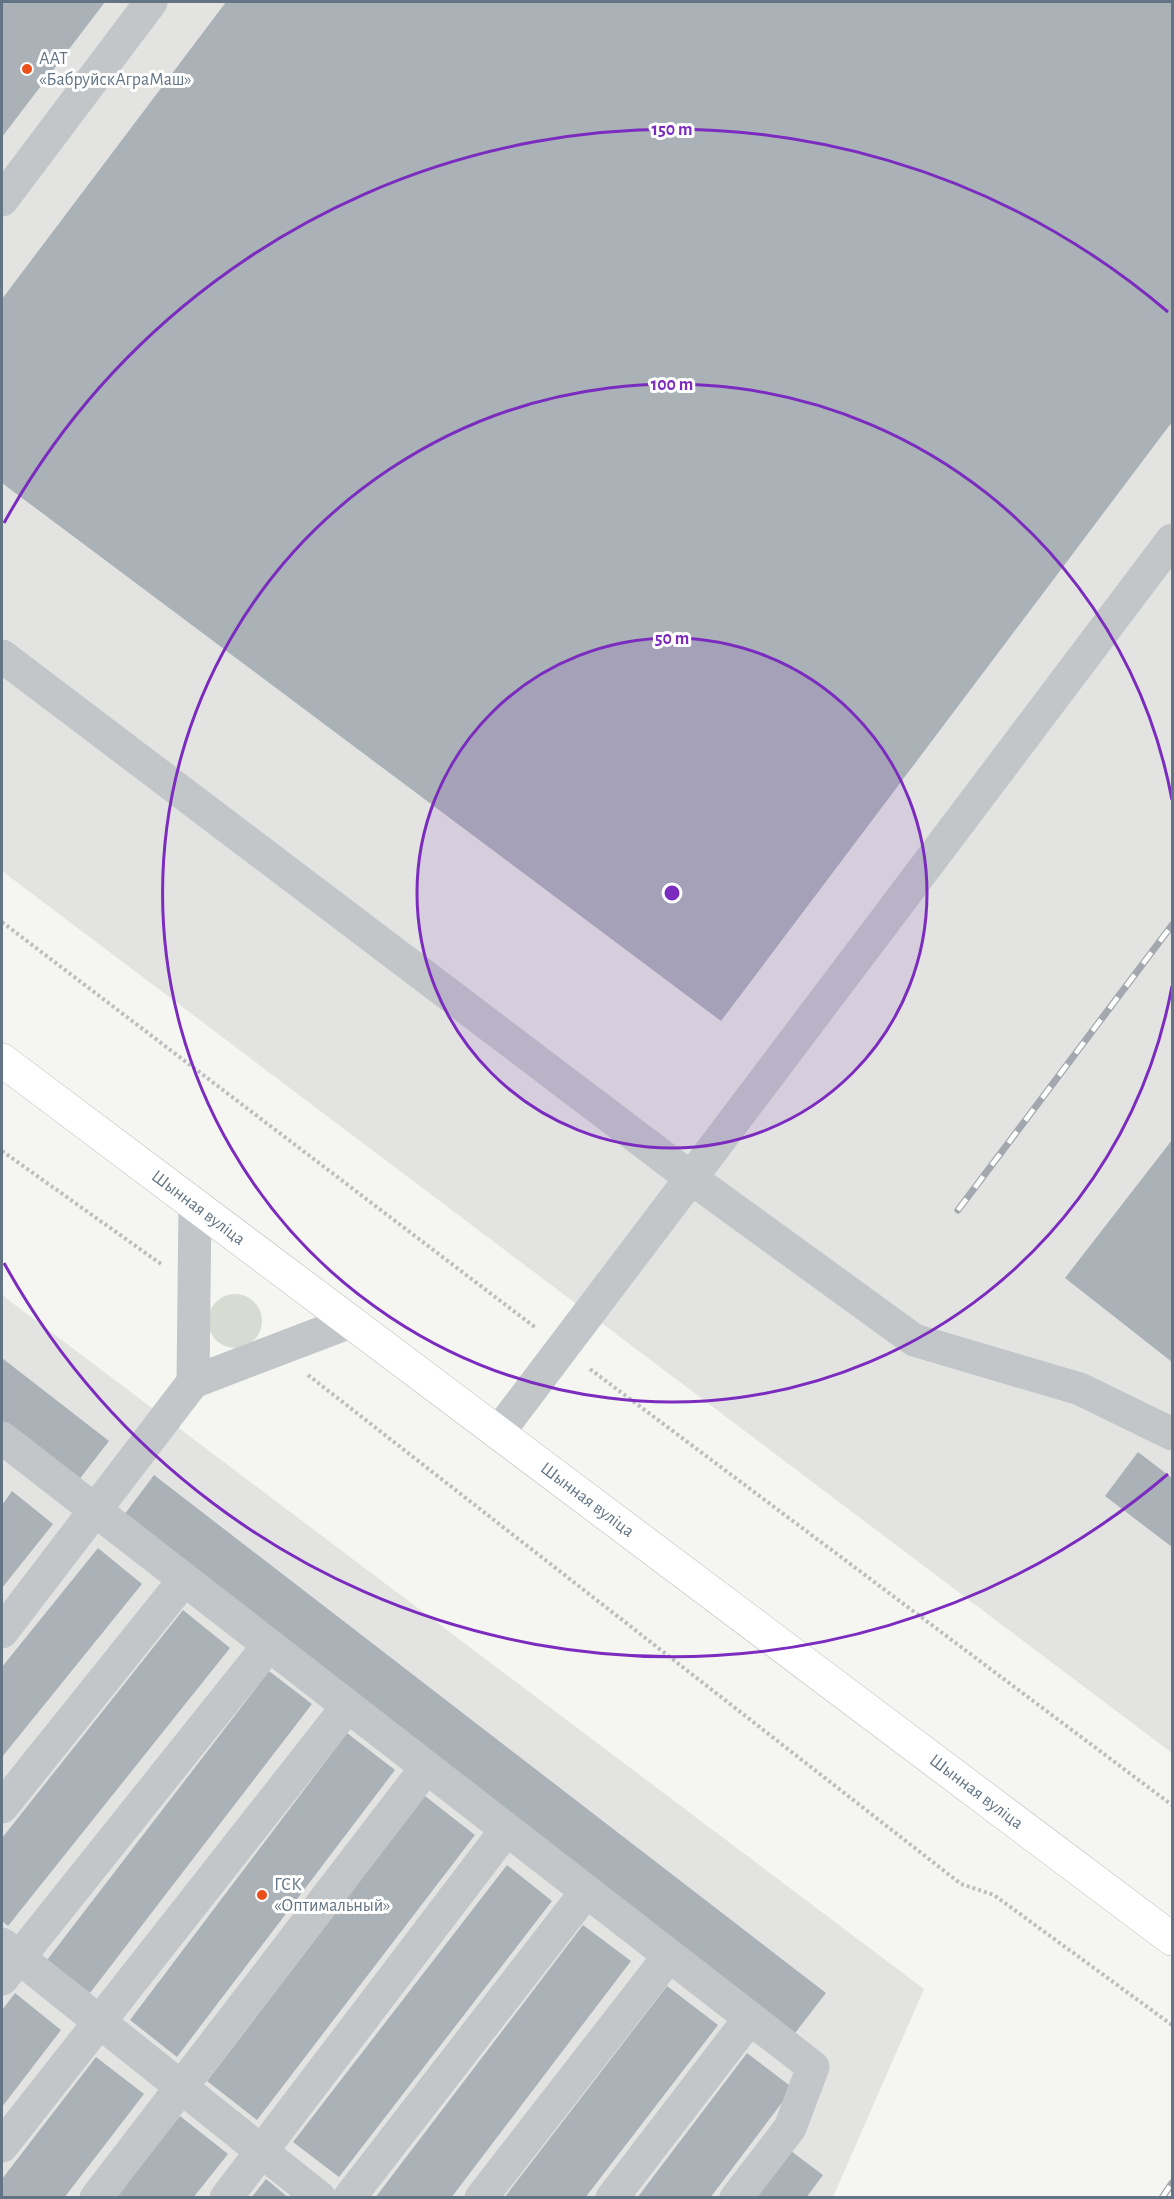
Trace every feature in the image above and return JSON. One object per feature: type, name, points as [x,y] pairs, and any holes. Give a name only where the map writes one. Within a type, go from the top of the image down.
[{"type":"main road","name":"Шынная вуліца","points":[[2,1060],[1173,1939]]},
{"type":"lane","points":[[2,200],[151,2]]},
{"type":"lane","points":[[498,1433],[1173,540]]},
{"type":"lane","points":[[2,656],[691,1178],[914,1340],[1080,1389],[1173,1434]]},
{"type":"lane","points":[[193,1382],[195,1205]]},
{"type":"lane","points":[[2,1632],[193,1382],[350,1322]]},
{"type":"lane","points":[[6,1450],[95,1512],[184,1580],[813,2067],[790,2128],[736,2198]]},
{"type":"lane","points":[[2,1807],[184,1580]]},
{"type":"lane","points":[[268,1646],[7,1960],[99,2022],[320,2198]]},
{"type":"lane","points":[[2,2146],[347,1707]]},
{"type":"lane","points":[[96,2198],[426,1768]]},
{"type":"lane","points":[[226,2198],[506,1830]]},
{"type":"lane","points":[[349,2198],[586,1892]]},
{"type":"lane","points":[[481,2198],[669,1956]]},
{"type":"lane","points":[[612,2198],[750,2018]]},
{"type":"path","points":[[2,1151],[194,1286]]},
{"type":"path","points":[[276,1350],[961,1884],[994,1895],[1173,2025]]},
{"type":"shaded area","name":"ААТ «БабруйскАграМаш»","points":[[2,2],[1172,2],[1172,1753],[2,871]]},
{"type":"shaded area","points":[[230,1294],[240,1294],[254,1302],[260,1311],[262,1321],[260,1331],[254,1340],[240,1348],[230,1348],[213,1336],[208,1326],[208,1316],[220,1299]]},
{"type":"shaded area","points":[[2,1295],[924,1989],[833,2197],[2,2197]]},
{"type":"building","name":"ААТ «БабруйскАграМаш»","points":[[2,2],[105,2],[2,137]]},
{"type":"building","points":[[226,2],[1172,2],[1172,422],[721,1021],[2,483],[2,299]]},
{"type":"building","points":[[1172,1140],[1172,1362],[1065,1278]]},
{"type":"building","points":[[2,1358],[109,1441],[78,1481],[2,1422]]},
{"type":"building","points":[[1138,1452],[1172,1478],[1172,1547],[1105,1496]]},
{"type":"building","points":[[154,1475],[826,1993],[792,2037],[121,1519]]},
{"type":"building","points":[[12,1491],[53,1524],[2,1588],[2,1505]]},
{"type":"building","points":[[98,1548],[142,1584],[2,1757],[2,1667]]},
{"type":"building","points":[[183,1610],[230,1648],[8,1926],[2,1921],[2,1838]]},
{"type":"building","points":[[269,1671],[312,1704],[90,1993],[47,1960]]},
{"type":"building","name":"ГСК «Оптимальный»","points":[[347,1733],[395,1770],[177,2057],[130,2020]]},
{"type":"building","points":[[425,1796],[475,1835],[257,2120],[207,2081]]},
{"type":"building","points":[[507,1865],[552,1901],[339,2177],[293,2142]]},
{"type":"building","points":[[583,1925],[631,1961],[451,2198],[375,2198]]},
{"type":"building","points":[[667,1986],[718,2025],[585,2198],[504,2198]]},
{"type":"building","points":[[15,1993],[61,2030],[2,2107],[2,2010]]},
{"type":"building","points":[[747,2053],[793,2088],[710,2198],[637,2198]]},
{"type":"building","points":[[96,2057],[144,2094],[64,2198],[2,2198],[2,2179]]},
{"type":"building","points":[[180,2116],[228,2154],[193,2198],[115,2198]]},
{"type":"building","points":[[791,2151],[823,2175],[806,2198],[755,2198]]},
{"type":"building","points":[[266,2179],[289,2198],[251,2198]]},
{"type":"railway","points":[[958,1210],[1172,925]]},
{"type":"railway","points":[[1162,2198],[1172,2183]]},
{"type":"place","name":"ААТ «БабруйскАграМаш»","points":[[27,69]]},
{"type":"place","name":"ГСК «Оптимальный»","points":[[262,1895]]}]
